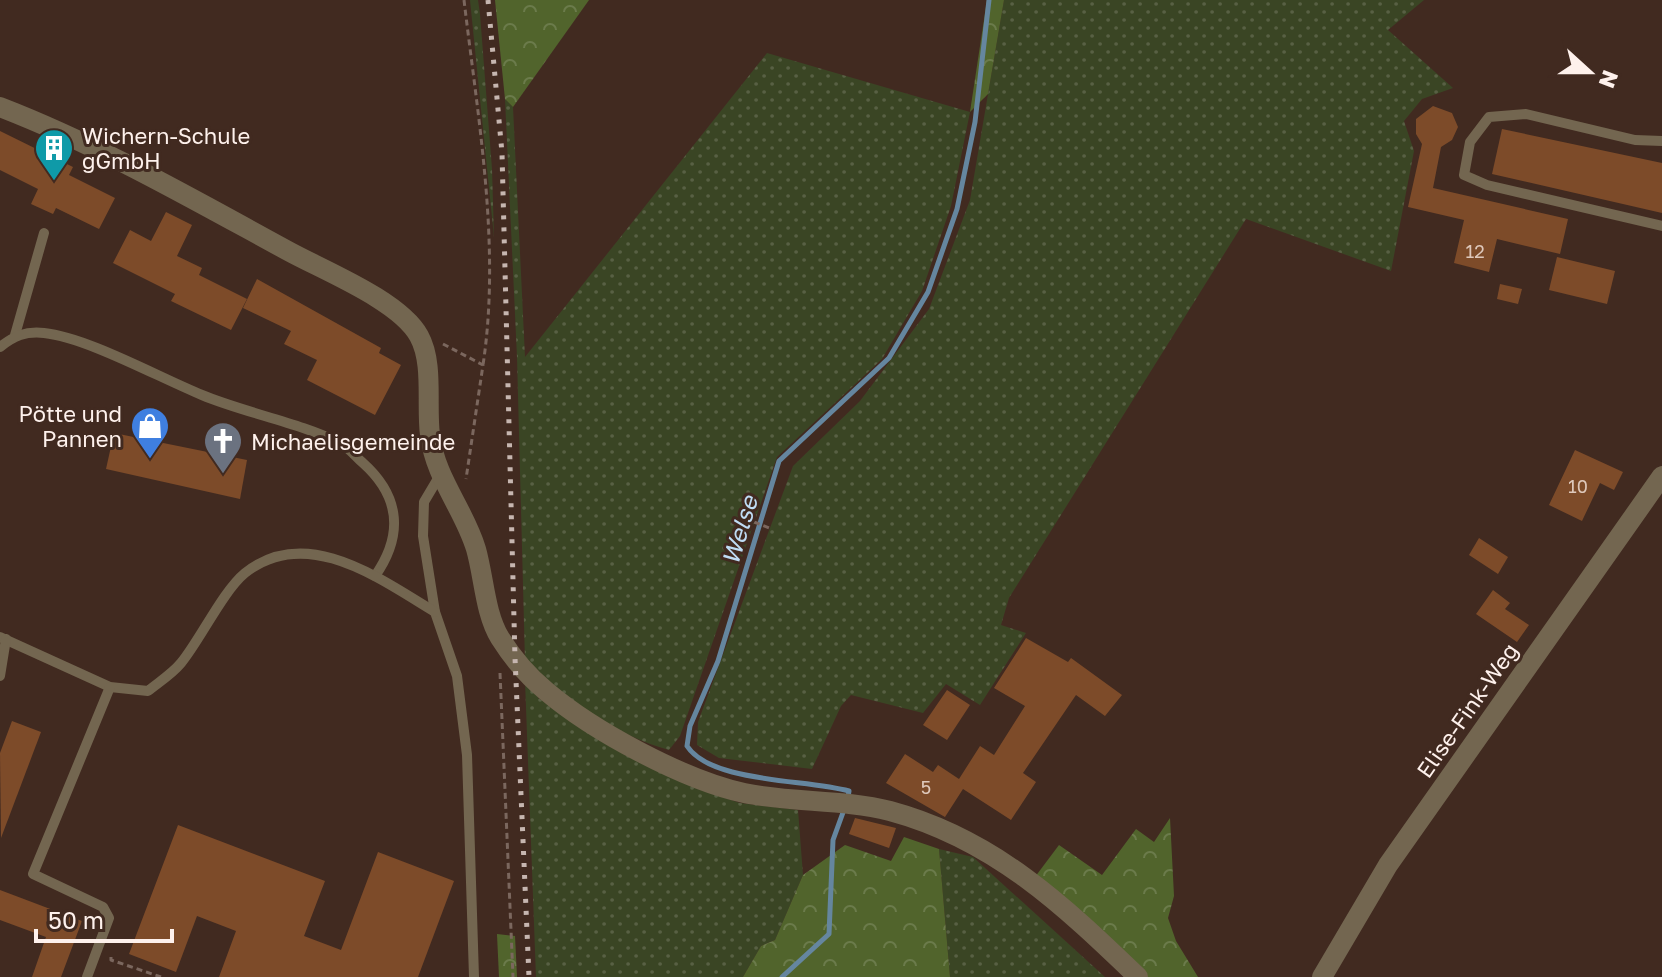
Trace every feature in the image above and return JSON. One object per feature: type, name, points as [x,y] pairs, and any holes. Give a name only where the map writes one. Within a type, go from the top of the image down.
[{"type":"street","points":[[0,107],[37,121],[180,192],[368,295],[409,321],[422,340],[430,436],[440,475],[461,510],[476,547],[498,635],[546,691],[602,729],[708,783],[747,794],[888,811],[944,830],[1020,870],[1056,899],[1138,977]]},
{"type":"street","name":"Elise-Fink-Weg","points":[[1322,977],[1388,865],[1662,476]]},
{"type":"lane","points":[[1662,141],[1635,140],[1526,114],[1489,117],[1470,142],[1464,175],[1487,185],[1662,226]]},
{"type":"lane","points":[[15,335],[44,233]]},
{"type":"lane","points":[[0,347],[15,335],[42,332],[67,337],[206,397],[342,444],[373,471],[391,498],[395,528],[390,554],[375,576]]},
{"type":"lane","points":[[440,475],[424,502],[423,536],[435,612],[457,676],[467,755],[474,977]]},
{"type":"lane","points":[[0,676],[3,638],[110,687],[148,691],[180,665],[244,574],[283,555],[325,555],[375,576],[435,612]]},
{"type":"lane","points":[[87,977],[109,918],[103,907],[33,874],[110,687]]},
{"type":"path","points":[[461,510],[489,324],[490,261],[464,0]]},
{"type":"path","points":[[442,343],[483,365]]},
{"type":"path","points":[[754,522],[772,529]]},
{"type":"path","points":[[499,666],[513,977]]},
{"type":"path","points":[[112,944],[111,960],[161,977]]},
{"type":"green space","points":[[470,0],[478,0],[480,14],[494,237]]},
{"type":"green space","points":[[495,0],[589,0],[513,107],[505,99]]},
{"type":"green space","points":[[987,0],[1004,0],[988,94],[970,112]]},
{"type":"green space","points":[[1004,0],[1424,0],[1388,30],[1453,88],[1422,99],[1404,121],[1414,151],[1391,271],[1246,219],[1009,598],[1001,625],[1026,633],[980,705],[946,684],[923,713],[851,695],[841,706],[812,769],[719,758],[697,745],[698,722],[793,466],[860,401],[929,309],[970,200]]},
{"type":"green space","points":[[767,53],[970,112],[951,206],[922,291],[882,359],[777,457],[680,736],[669,750],[649,744],[592,714],[556,689],[525,661],[517,357],[505,99],[513,107],[525,357]]},
{"type":"green space","points":[[525,680],[538,692],[538,698],[695,788],[740,803],[798,810],[803,875],[775,940],[761,946],[743,977],[536,977]]},
{"type":"green space","points":[[1170,818],[1174,896],[1168,918],[1176,941],[1198,977],[1148,977],[1035,877],[1059,845],[1102,875],[1136,829],[1154,842]]},
{"type":"green space","points":[[904,837],[939,849],[950,977],[743,977],[761,946],[775,940],[803,875],[845,845],[891,861]]},
{"type":"green space","points":[[939,849],[973,857],[1105,977],[950,977]]},
{"type":"green space","points":[[497,934],[515,936],[517,977],[499,977]]},
{"type":"building","points":[[1433,106],[1452,113],[1458,127],[1452,140],[1441,147],[1433,188],[1568,219],[1560,254],[1497,239],[1489,272],[1454,263],[1464,220],[1408,207],[1422,144],[1416,134],[1416,119]]},
{"type":"building","points":[[1502,129],[1662,163],[1662,213],[1492,174]]},
{"type":"building","name":"Wichern-Schule gGmbH","points":[[0,131],[73,167],[69,175],[115,198],[99,229],[56,208],[53,214],[31,204],[38,189],[0,170]]},
{"type":"building","points":[[166,212],[192,225],[177,256],[202,268],[199,275],[247,299],[231,330],[171,301],[175,294],[113,263],[130,230],[151,241]]},
{"type":"building","points":[[1557,257],[1615,271],[1607,304],[1549,290]]},
{"type":"building","points":[[257,279],[381,348],[379,353],[401,365],[375,415],[307,380],[317,360],[284,344],[291,331],[243,308]]},
{"type":"building","points":[[1500,284],[1522,289],[1518,304],[1497,299]]},
{"type":"building","points":[[114,433],[247,460],[240,499],[106,469]]},
{"type":"building","points":[[1575,450],[1623,472],[1614,490],[1600,483],[1582,521],[1549,505]]},
{"type":"building","points":[[1479,538],[1508,557],[1498,574],[1469,555]]},
{"type":"building","points":[[1493,590],[1510,603],[1505,609],[1529,625],[1517,642],[1476,614]]},
{"type":"building","points":[[1026,638],[1068,662],[1071,658],[1122,695],[1105,716],[1076,695],[1023,773],[1036,782],[1011,820],[963,789],[945,817],[886,783],[905,754],[933,772],[938,765],[959,779],[980,746],[994,755],[1025,706],[994,688]]},
{"type":"building","points":[[947,690],[970,705],[947,740],[923,725]]},
{"type":"building","points":[[12,721],[41,732],[1,838],[0,753]]},
{"type":"building","points":[[855,818],[896,828],[889,848],[849,834]]},
{"type":"building","points":[[178,825],[325,881],[304,936],[341,950],[378,852],[454,881],[418,977],[219,977],[236,931],[197,916],[176,972],[129,954]]},
{"type":"building","points":[[0,890],[82,921],[61,977],[32,977],[46,937],[0,920]]},
{"type":"waterway","name":"Welse","points":[[848,797],[849,791],[761,778],[716,767],[699,758],[687,746],[690,726],[718,661],[779,461],[889,358],[928,292],[957,209],[975,122],[989,0]]},
{"type":"waterway","name":"Welse","points":[[782,977],[829,934],[833,840],[845,807]]},
{"type":"railway","points":[[488,0],[502,153],[515,658],[529,977]]},
{"type":"place","name":"Wichern-Schule gGmbH","points":[[54,182]]},
{"type":"place","name":"Pötte und Pannen","points":[[150,460]]},
{"type":"place","name":"Michaelisgemeinde","points":[[223,475]]}]
